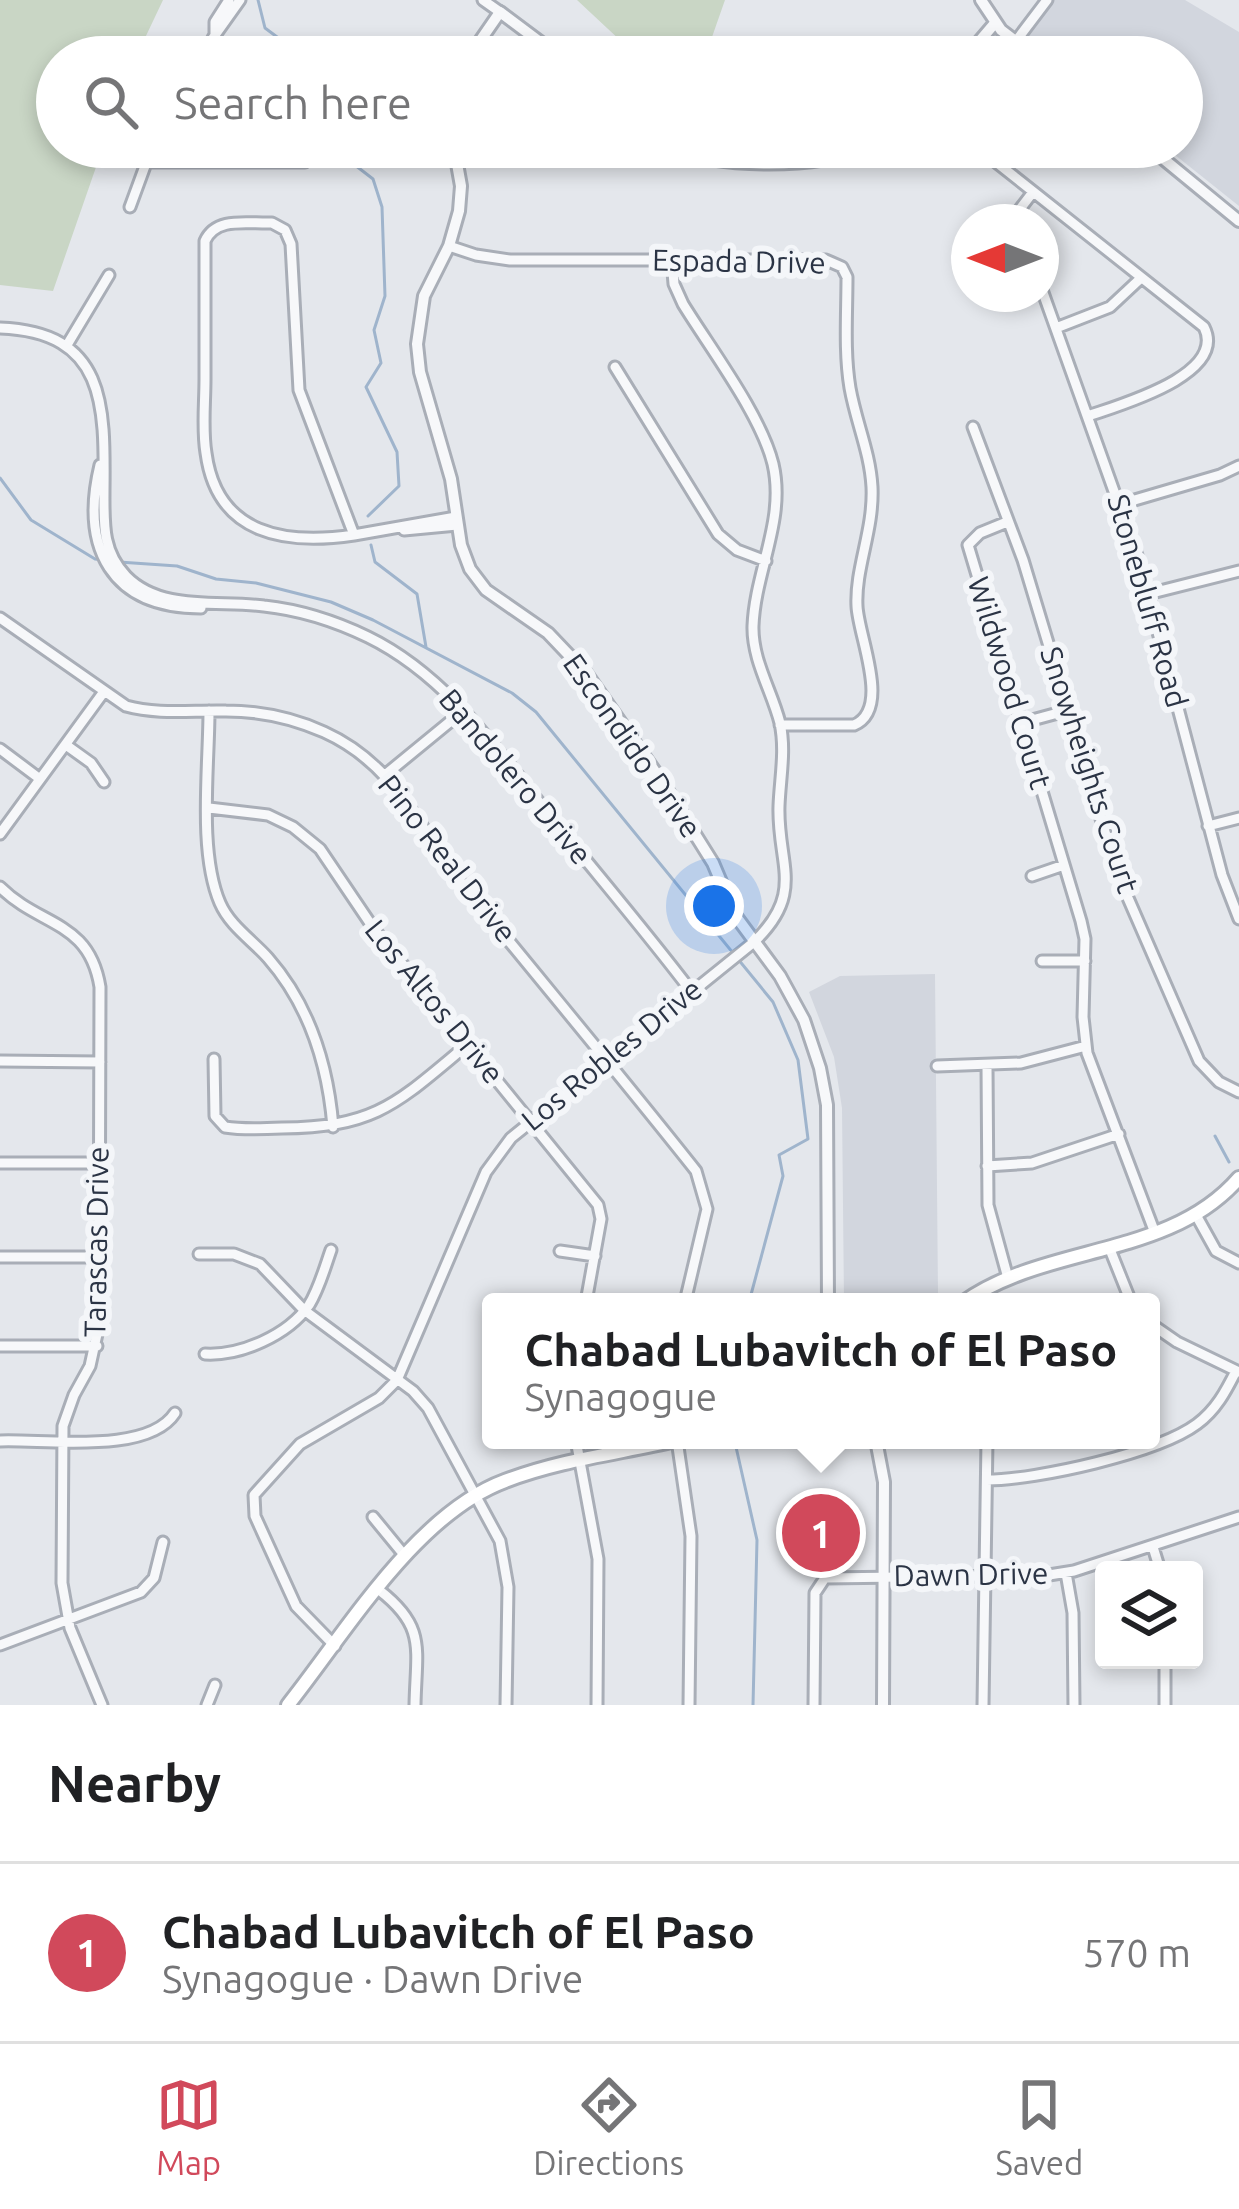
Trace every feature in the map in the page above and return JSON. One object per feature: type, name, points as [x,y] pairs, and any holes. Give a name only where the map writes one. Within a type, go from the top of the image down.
[{"type":"main road","points":[[980,1293],[1007,1278],[1155,1233],[1196,1215],[1239,1178]]},
{"type":"main road","points":[[288,1705],[405,1556],[445,1515],[518,1477],[637,1449]]},
{"type":"street","points":[[213,36],[215,22],[230,0]]},
{"type":"street","points":[[214,36],[240,0]]},
{"type":"street","points":[[483,0],[532,36]]},
{"type":"street","points":[[981,0],[995,23],[1011,36]]},
{"type":"street","points":[[1019,36],[1047,0]]},
{"type":"street","points":[[483,36],[500,12]]},
{"type":"street","points":[[984,36],[995,23]]},
{"type":"street","points":[[130,208],[144,168]]},
{"type":"street","name":"Escondido Drive","points":[[457,168],[459,211],[449,246],[424,296],[417,344],[420,371],[451,478],[465,559],[486,590],[561,645],[636,743],[713,863],[735,915],[793,998],[823,1080],[828,1125],[828,1293]]},
{"type":"street","points":[[1004,168],[1204,327],[1208,347],[1176,381],[1088,416]]},
{"type":"street","points":[[1175,168],[1239,221]]},
{"type":"street","points":[[1024,204],[1033,191]]},
{"type":"street","points":[[354,535],[299,390],[289,236],[272,223],[215,226],[205,241],[205,439],[214,482],[239,516],[270,535],[309,541],[354,535],[457,521]]},
{"type":"street","name":"Espada Drive","points":[[449,246],[510,260],[826,260],[840,264],[847,277],[849,384],[868,455],[872,494],[856,603],[870,662],[870,709],[864,721],[854,725],[780,725]]},
{"type":"street","name":"Los Robles Drive","points":[[397,1380],[486,1172],[511,1138],[754,942],[772,923],[786,880],[779,819],[780,725],[753,634],[776,509],[770,453],[683,304],[674,284],[672,260]]},
{"type":"street","points":[[0,328],[44,333],[67,345],[109,275]]},
{"type":"street","points":[[1056,328],[1119,301],[1141,278]]},
{"type":"street","name":"Stonebluff Road","points":[[1050,312],[1121,504],[1208,826],[1239,919]]},
{"type":"street","name":"Bandolero Drive","points":[[67,345],[97,384],[102,410],[100,534],[117,578],[140,598],[161,602],[296,611],[372,639],[429,678],[463,711],[691,991]]},
{"type":"street","points":[[615,367],[718,534],[737,550],[766,561]]},
{"type":"street","name":"Snowheights Court","points":[[973,427],[1023,560],[1118,875],[1193,1047],[1207,1072],[1239,1092]]},
{"type":"street","points":[[1121,504],[1239,466]]},
{"type":"street","name":"Wildwood Court","points":[[1007,522],[980,533],[968,545],[1085,939],[1086,1046],[1155,1233]]},
{"type":"street","points":[[1148,594],[1239,571]]},
{"type":"street","name":"Pino Real Drive","points":[[0,618],[103,693],[134,709],[255,712],[299,722],[337,739],[386,775],[449,866],[696,1171],[704,1188],[706,1220],[688,1293]]},
{"type":"street","points":[[0,834],[103,693]]},
{"type":"street","points":[[1021,723],[1069,710]]},
{"type":"street","points":[[209,711],[211,872],[220,902],[273,965],[304,1017],[326,1064],[333,1127]]},
{"type":"street","points":[[386,775],[463,711]]},
{"type":"street","points":[[66,745],[91,763],[104,782]]},
{"type":"street","points":[[0,749],[40,779]]},
{"type":"street","name":"Los Altos Drive","points":[[209,808],[268,815],[293,827],[320,849],[374,929],[600,1208],[588,1293]]},
{"type":"street","points":[[1208,826],[1239,818]]},
{"type":"street","points":[[1032,876],[1064,865]]},
{"type":"street","name":"Tarascas Drive","points":[[0,886],[24,908],[68,928],[90,955],[100,987],[97,1346],[68,1408],[62,1440],[62,1583],[68,1617],[102,1705]]},
{"type":"street","points":[[1042,961],[1084,961]]},
{"type":"street","points":[[214,1059],[215,1116],[225,1127],[333,1127],[390,1106],[467,1045]]},
{"type":"street","points":[[938,1066],[1021,1063],[1086,1046]]},
{"type":"street","points":[[0,1061],[100,1061]]},
{"type":"street","points":[[986,1066],[991,1228],[1007,1278]]},
{"type":"street","points":[[987,1166],[1031,1163],[1119,1134]]},
{"type":"street","points":[[0,1163],[99,1163]]},
{"type":"street","points":[[1196,1215],[1216,1251],[1239,1263]]},
{"type":"street","points":[[1109,1247],[1127,1293]]},
{"type":"street","points":[[206,1354],[224,1355],[255,1344],[292,1322],[304,1310],[331,1250]]},
{"type":"street","points":[[560,1251],[595,1256]]},
{"type":"street","points":[[200,1254],[247,1256],[260,1264],[304,1310],[428,1408],[478,1494],[506,1561],[506,1705]]},
{"type":"street","points":[[0,1257],[100,1257]]},
{"type":"street","points":[[1160,1330],[1237,1371],[1207,1416],[1160,1442]]},
{"type":"street","points":[[0,1346],[97,1346]]},
{"type":"street","points":[[335,1646],[296,1606],[252,1501],[300,1444],[379,1398],[397,1380]]},
{"type":"street","points":[[0,1441],[135,1438],[159,1430],[175,1413]]},
{"type":"street","points":[[578,1449],[598,1559],[597,1705]]},
{"type":"street","points":[[678,1449],[691,1536],[689,1705]]},
{"type":"street","points":[[878,1449],[884,1482],[884,1705]]},
{"type":"street","points":[[983,1705],[987,1449]]},
{"type":"street","points":[[987,1480],[1063,1472],[1138,1449]]},
{"type":"street","points":[[373,1517],[405,1556]]},
{"type":"street","name":"Dawn Drive","points":[[814,1705],[817,1586],[831,1577],[1066,1573],[1239,1517]]},
{"type":"street","points":[[0,1645],[147,1588],[164,1542]]},
{"type":"street","points":[[1153,1546],[1157,1561]]},
{"type":"street","points":[[1066,1573],[1073,1613],[1074,1705]]},
{"type":"street","points":[[379,1590],[405,1612],[414,1629],[415,1705]]},
{"type":"street","points":[[1165,1669],[1165,1705]]},
{"type":"street","points":[[207,1705],[215,1685]]},
{"type":"shaded area","points":[[1053,0],[1185,0],[1239,32],[1239,206],[1191,168],[1203,168],[1203,36],[1025,35]]},
{"type":"shaded area","points":[[935,974],[938,1293],[844,1293],[842,1108],[834,1057],[809,992],[840,976]]},
{"type":"green space","points":[[0,0],[163,0],[146,36],[36,36],[36,168],[96,168],[53,291],[0,285]]},
{"type":"green space","points":[[577,0],[725,0],[712,36],[616,36]]},
{"type":"waterway","points":[[258,0],[265,28],[276,36]]},
{"type":"waterway","points":[[359,168],[373,179],[382,207],[385,296],[374,330],[381,363],[366,387],[397,452],[399,486],[368,516]]},
{"type":"waterway","points":[[0,478],[31,520],[104,560]]},
{"type":"waterway","points":[[371,545],[375,562],[417,594],[426,647]]},
{"type":"waterway","points":[[119,562],[177,566],[216,579],[256,583],[331,602],[512,693],[536,712],[773,1002],[798,1060],[808,1139],[779,1155],[783,1176],[751,1293]]},
{"type":"waterway","points":[[1215,1136],[1229,1162]]},
{"type":"waterway","points":[[736,1449],[757,1540],[753,1705]]},
{"type":"place","name":"Chabad Lubavitch of El Paso","points":[[821,1533]]}]
